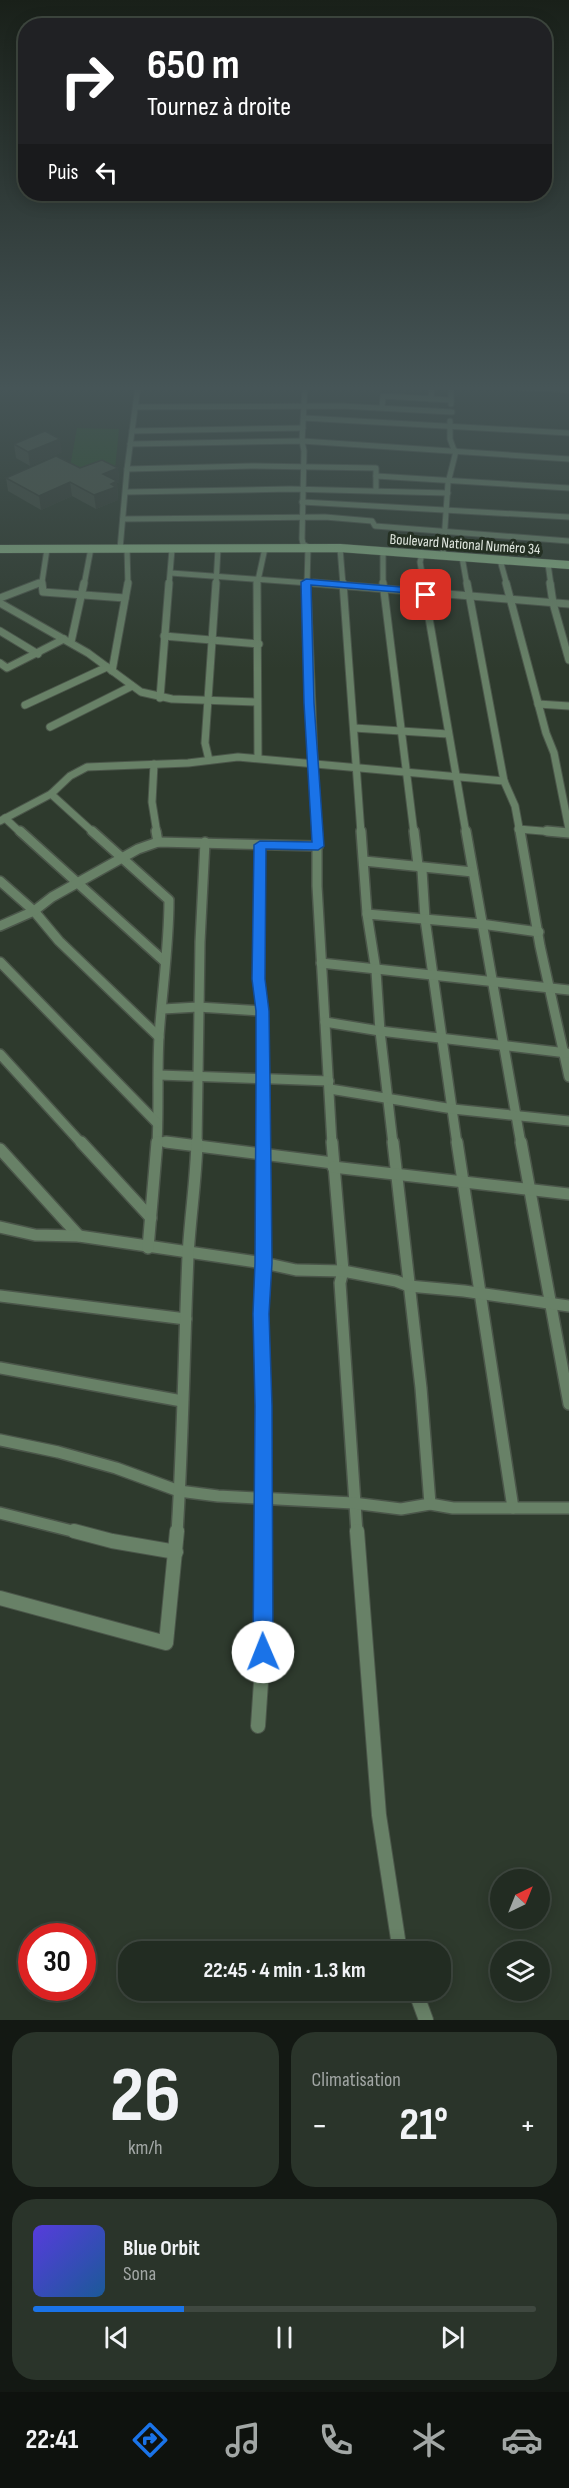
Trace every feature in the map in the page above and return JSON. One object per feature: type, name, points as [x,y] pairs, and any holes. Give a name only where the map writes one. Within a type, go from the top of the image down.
[{"type":"main road","name":"Boulevard National Numéro 34","points":[[0,549],[308,547],[569,565]]},
{"type":"street","points":[[109,669],[125,598],[130,561],[124,549],[123,519],[127,480]]},
{"type":"street","points":[[302,480],[302,539],[303,544],[308,547],[306,582],[309,703],[318,846],[316,886],[333,1165],[343,1271],[340,1283],[353,1503],[378,1810],[388,1895],[398,1941]]},
{"type":"street","points":[[376,480],[376,490]]},
{"type":"street","points":[[443,556],[448,510],[448,480]]},
{"type":"street","points":[[452,480],[569,488]]},
{"type":"street","points":[[127,492],[302,489],[448,493]]},
{"type":"street","points":[[302,502],[569,517]]},
{"type":"street","points":[[123,519],[302,517],[372,521],[375,526],[569,541]]},
{"type":"street","points":[[0,663],[7,668],[68,641],[82,595],[92,548]]},
{"type":"street","points":[[209,760],[205,743],[218,548]]},
{"type":"street","points":[[258,758],[257,578],[265,548]]},
{"type":"street","points":[[340,548],[367,914],[376,971],[395,1174],[421,1388],[430,1504]]},
{"type":"street","points":[[47,549],[42,582],[43,592],[125,598]]},
{"type":"street","points":[[160,698],[172,549]]},
{"type":"street","points":[[383,551],[381,560],[384,590],[418,865],[422,870],[432,976],[513,1508]]},
{"type":"street","points":[[422,554],[420,562],[454,776],[569,1404]]},
{"type":"street","points":[[462,557],[504,781],[515,806],[538,932],[566,1053],[569,1077]]},
{"type":"street","points":[[500,560],[512,598],[538,704],[565,791],[569,831],[518,829]]},
{"type":"street","points":[[548,564],[553,603],[569,660]]},
{"type":"street","points":[[171,573],[257,578],[384,590],[468,594],[569,604]]},
{"type":"street","points":[[0,598],[42,582]]},
{"type":"street","points":[[0,603],[68,641],[141,692],[160,698],[257,702]]},
{"type":"street","points":[[0,631],[38,654]]},
{"type":"street","points":[[164,636],[259,644]]},
{"type":"street","points":[[25,705],[109,669]]},
{"type":"street","points":[[50,727],[132,686]]},
{"type":"street","points":[[538,704],[569,706]]},
{"type":"street","points":[[354,728],[448,734]]},
{"type":"street","points":[[164,961],[79,884],[3,820],[51,794],[70,776],[87,767],[258,758],[504,781]]},
{"type":"street","points":[[154,764],[152,802],[158,842]]},
{"type":"street","points":[[51,794],[169,900],[169,930],[164,961],[166,978],[159,1037],[157,1142],[148,1248]]},
{"type":"street","points":[[2,923],[34,911],[52,897],[123,858],[158,842],[318,846]]},
{"type":"street","points":[[0,1598],[166,1643],[176,1552],[183,1441],[182,1401],[188,1252],[200,1078],[198,1007],[205,842]]},
{"type":"street","points":[[258,1726],[263,1652],[261,1314],[264,1263],[262,1011],[258,979],[260,845]]},
{"type":"street","points":[[364,861],[473,872]]},
{"type":"street","points":[[0,881],[34,911],[59,941],[159,1037]]},
{"type":"street","points":[[367,914],[481,924],[538,932]]},
{"type":"street","points":[[0,962],[157,1124]]},
{"type":"street","points":[[321,963],[376,971],[569,990]]},
{"type":"street","points":[[163,1009],[198,1007],[262,1011]]},
{"type":"street","points":[[325,1022],[441,1039],[566,1053]]},
{"type":"street","points":[[0,1054],[151,1218]]},
{"type":"street","points":[[159,1075],[329,1085],[453,1109],[569,1121]]},
{"type":"street","points":[[157,1142],[263,1153],[395,1174],[569,1194]]},
{"type":"street","points":[[0,1149],[79,1236]]},
{"type":"street","points":[[0,1227],[35,1234],[79,1236],[148,1248],[264,1263],[296,1270],[343,1271],[396,1281],[409,1286],[481,1293],[569,1306]]},
{"type":"street","points":[[0,1296],[186,1319]]},
{"type":"street","points":[[0,1368],[182,1401]]},
{"type":"street","points":[[0,1440],[58,1452],[116,1468],[179,1491],[353,1503],[401,1509],[430,1504],[453,1508],[569,1508]]},
{"type":"street","points":[[0,1513],[112,1541],[176,1552]]},
{"type":"street","points":[[419,2001],[426,2020]]},
{"type":"building","points":[[10,480],[117,481],[111,484],[116,487],[94,495],[70,482],[39,496]]},
{"type":"route","points":[[263,1652],[264,1406],[261,1314],[264,1263],[263,1080],[262,1011],[258,979],[260,845],[318,846],[313,744],[310,728],[305,613],[306,582],[425,592],[426,595]]}]
